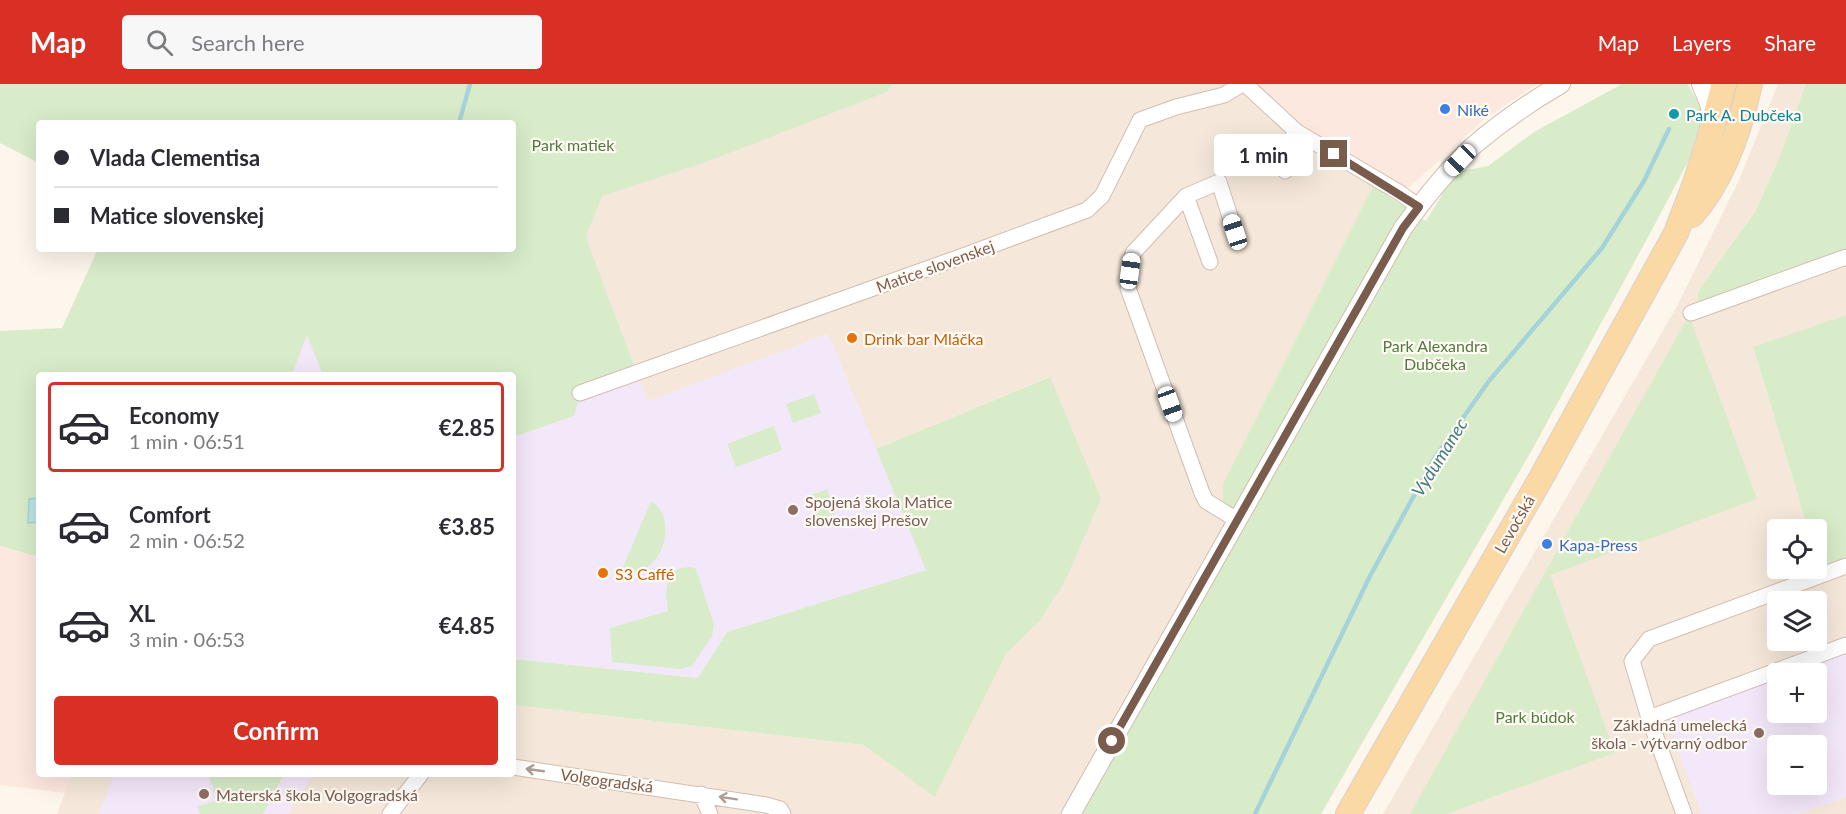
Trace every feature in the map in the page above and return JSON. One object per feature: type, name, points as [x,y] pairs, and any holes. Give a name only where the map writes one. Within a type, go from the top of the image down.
[{"type":"main road","name":"Levočská","points":[[1716,154],[1724,84]]},
{"type":"main road","name":"Levočská","points":[[1348,814],[1547,468],[1716,154],[1738,126],[1750,84]]},
{"type":"main road","points":[[1716,154],[1751,119],[1763,84]]},
{"type":"street","name":"Matice slovenskej","points":[[580,393],[1087,210],[1102,196],[1140,120],[1176,107],[1224,95],[1244,84],[1297,132],[1419,207]]},
{"type":"street","points":[[1071,814],[1403,228],[1473,146],[1532,101],[1561,84]]},
{"type":"street","points":[[1701,84],[1710,106],[1716,154]]},
{"type":"street","points":[[1285,171],[1278,155],[1297,132]]},
{"type":"street","points":[[1235,232],[1219,182],[1186,196],[1133,253],[1128,288],[1202,493],[1206,501],[1237,520]]},
{"type":"street","points":[[1186,196],[1210,262]]},
{"type":"street","points":[[1691,313],[1846,257]]},
{"type":"street","points":[[1683,814],[1649,718],[1632,661],[1649,639],[1846,566]]},
{"type":"street","points":[[1649,718],[1846,645]]},
{"type":"street","name":"Volgogradská","points":[[516,767],[766,805],[780,809],[783,814]]},
{"type":"street","points":[[392,811],[419,777]]},
{"type":"street","points":[[701,794],[710,814]]},
{"type":"shaded area","points":[[892,84],[1241,84],[1373,186],[1223,484],[1223,541],[1072,814],[57,814],[71,777],[516,777],[516,705],[864,745],[935,796],[1006,654],[1039,622],[1049,377],[876,449],[828,334],[648,402],[586,237],[602,196],[887,92]]},
{"type":"shaded area","points":[[1241,84],[1537,84],[1482,121],[1410,187],[1373,186]]},
{"type":"shaded area","points":[[1778,84],[1806,85],[1780,156],[1755,212],[1698,291],[1699,302],[1846,251],[1846,315],[1753,348],[1805,519],[1767,519],[1767,579],[1827,579],[1827,568],[1846,561],[1846,653],[1819,663],[1767,663],[1767,683],[1667,720],[1702,814],[1383,814],[1676,308],[1739,180]]},
{"type":"shaded area","points":[[586,237],[648,401],[828,334],[927,570],[727,632],[698,678],[516,659],[516,372],[293,372],[307,334]]},
{"type":"shaded area","points":[[0,546],[36,556],[36,777],[71,777],[65,793],[0,785]]},
{"type":"shaded area","name":"Základná umelecká škola - výtvarný odbor","points":[[1846,653],[1846,797],[1798,814],[1702,814],[1666,720],[1767,682],[1767,723],[1827,723],[1827,663],[1818,663]]},
{"type":"shaded area","name":"Materská škola Volgogradská","points":[[113,777],[312,777],[288,814],[99,814]]},
{"type":"shaded area","points":[[1846,797],[1846,814],[1798,814]]},
{"type":"green space","name":"Park matiek","points":[[0,84],[892,84],[887,92],[706,162],[602,196],[586,237],[637,373],[580,393],[574,416],[516,436],[516,372],[322,372],[307,335],[293,372],[36,372],[36,556],[0,546],[0,331],[62,328],[97,252],[516,252],[516,120],[36,120],[36,161],[0,143]]},
{"type":"green space","name":"Park Alexandra Dubčeka","points":[[1622,84],[1688,84],[1702,113],[1698,143],[1532,450],[1321,814],[1072,814],[1223,541],[1223,484],[1373,186],[1426,221],[1446,188],[1461,171],[1488,166],[1534,132]]},
{"type":"green space","points":[[1806,84],[1846,84],[1846,251],[1698,302],[1698,291],[1755,212],[1780,156]]},
{"type":"green space","name":"Park búdok","points":[[1689,315],[1757,499],[1550,575],[1615,753],[1446,814],[1410,814]]},
{"type":"green space","points":[[1846,315],[1846,561],[1827,568],[1827,519],[1805,519],[1753,347]]},
{"type":"green space","points":[[1050,377],[1101,499],[1065,581],[1039,622],[1006,654],[935,797],[864,745],[516,705],[516,659],[698,678],[727,632],[926,570],[876,449]]},
{"type":"green space","points":[[814,394],[821,413],[793,423],[786,404]]},
{"type":"green space","points":[[774,426],[782,450],[736,467],[727,444]]},
{"type":"green space","points":[[827,489],[835,514],[817,520],[809,496]]},
{"type":"green space","points":[[651,501],[660,509],[664,520],[663,545],[658,556],[650,565],[640,571],[628,572],[623,567]]},
{"type":"green space","points":[[680,568],[696,569],[714,624],[712,636],[692,666],[681,669],[612,662],[610,628],[668,611],[666,594],[669,575]]},
{"type":"green space","points":[[209,777],[282,777],[263,814],[200,814],[197,807],[217,800]]},
{"type":"water","points":[[36,498],[36,522],[28,523],[29,499]]},
{"type":"waterway","points":[[460,120],[470,84]]},
{"type":"waterway","name":"Vydumanec","points":[[1255,814],[1370,576],[1434,459],[1489,381],[1602,248],[1644,181],[1669,129]]},
{"type":"place","name":"Niké","points":[[1445,109]]},
{"type":"place","name":"Park A. Dubčeka","points":[[1674,114]]},
{"type":"place","name":"Drink bar Mláčka","points":[[852,338]]},
{"type":"place","name":"Spojená škola Matice slovenskej Prešov","points":[[793,510]]},
{"type":"place","name":"Kapa-Press","points":[[1547,544]]},
{"type":"place","name":"S3 Caffé","points":[[603,573]]},
{"type":"place","name":"Základná umelecká škola - výtvarný odbor","points":[[1759,733]]},
{"type":"place","name":"Materská škola Volgogradská","points":[[204,794]]},
{"type":"route","points":[[1112,741],[1403,228],[1419,207],[1334,154]]}]
